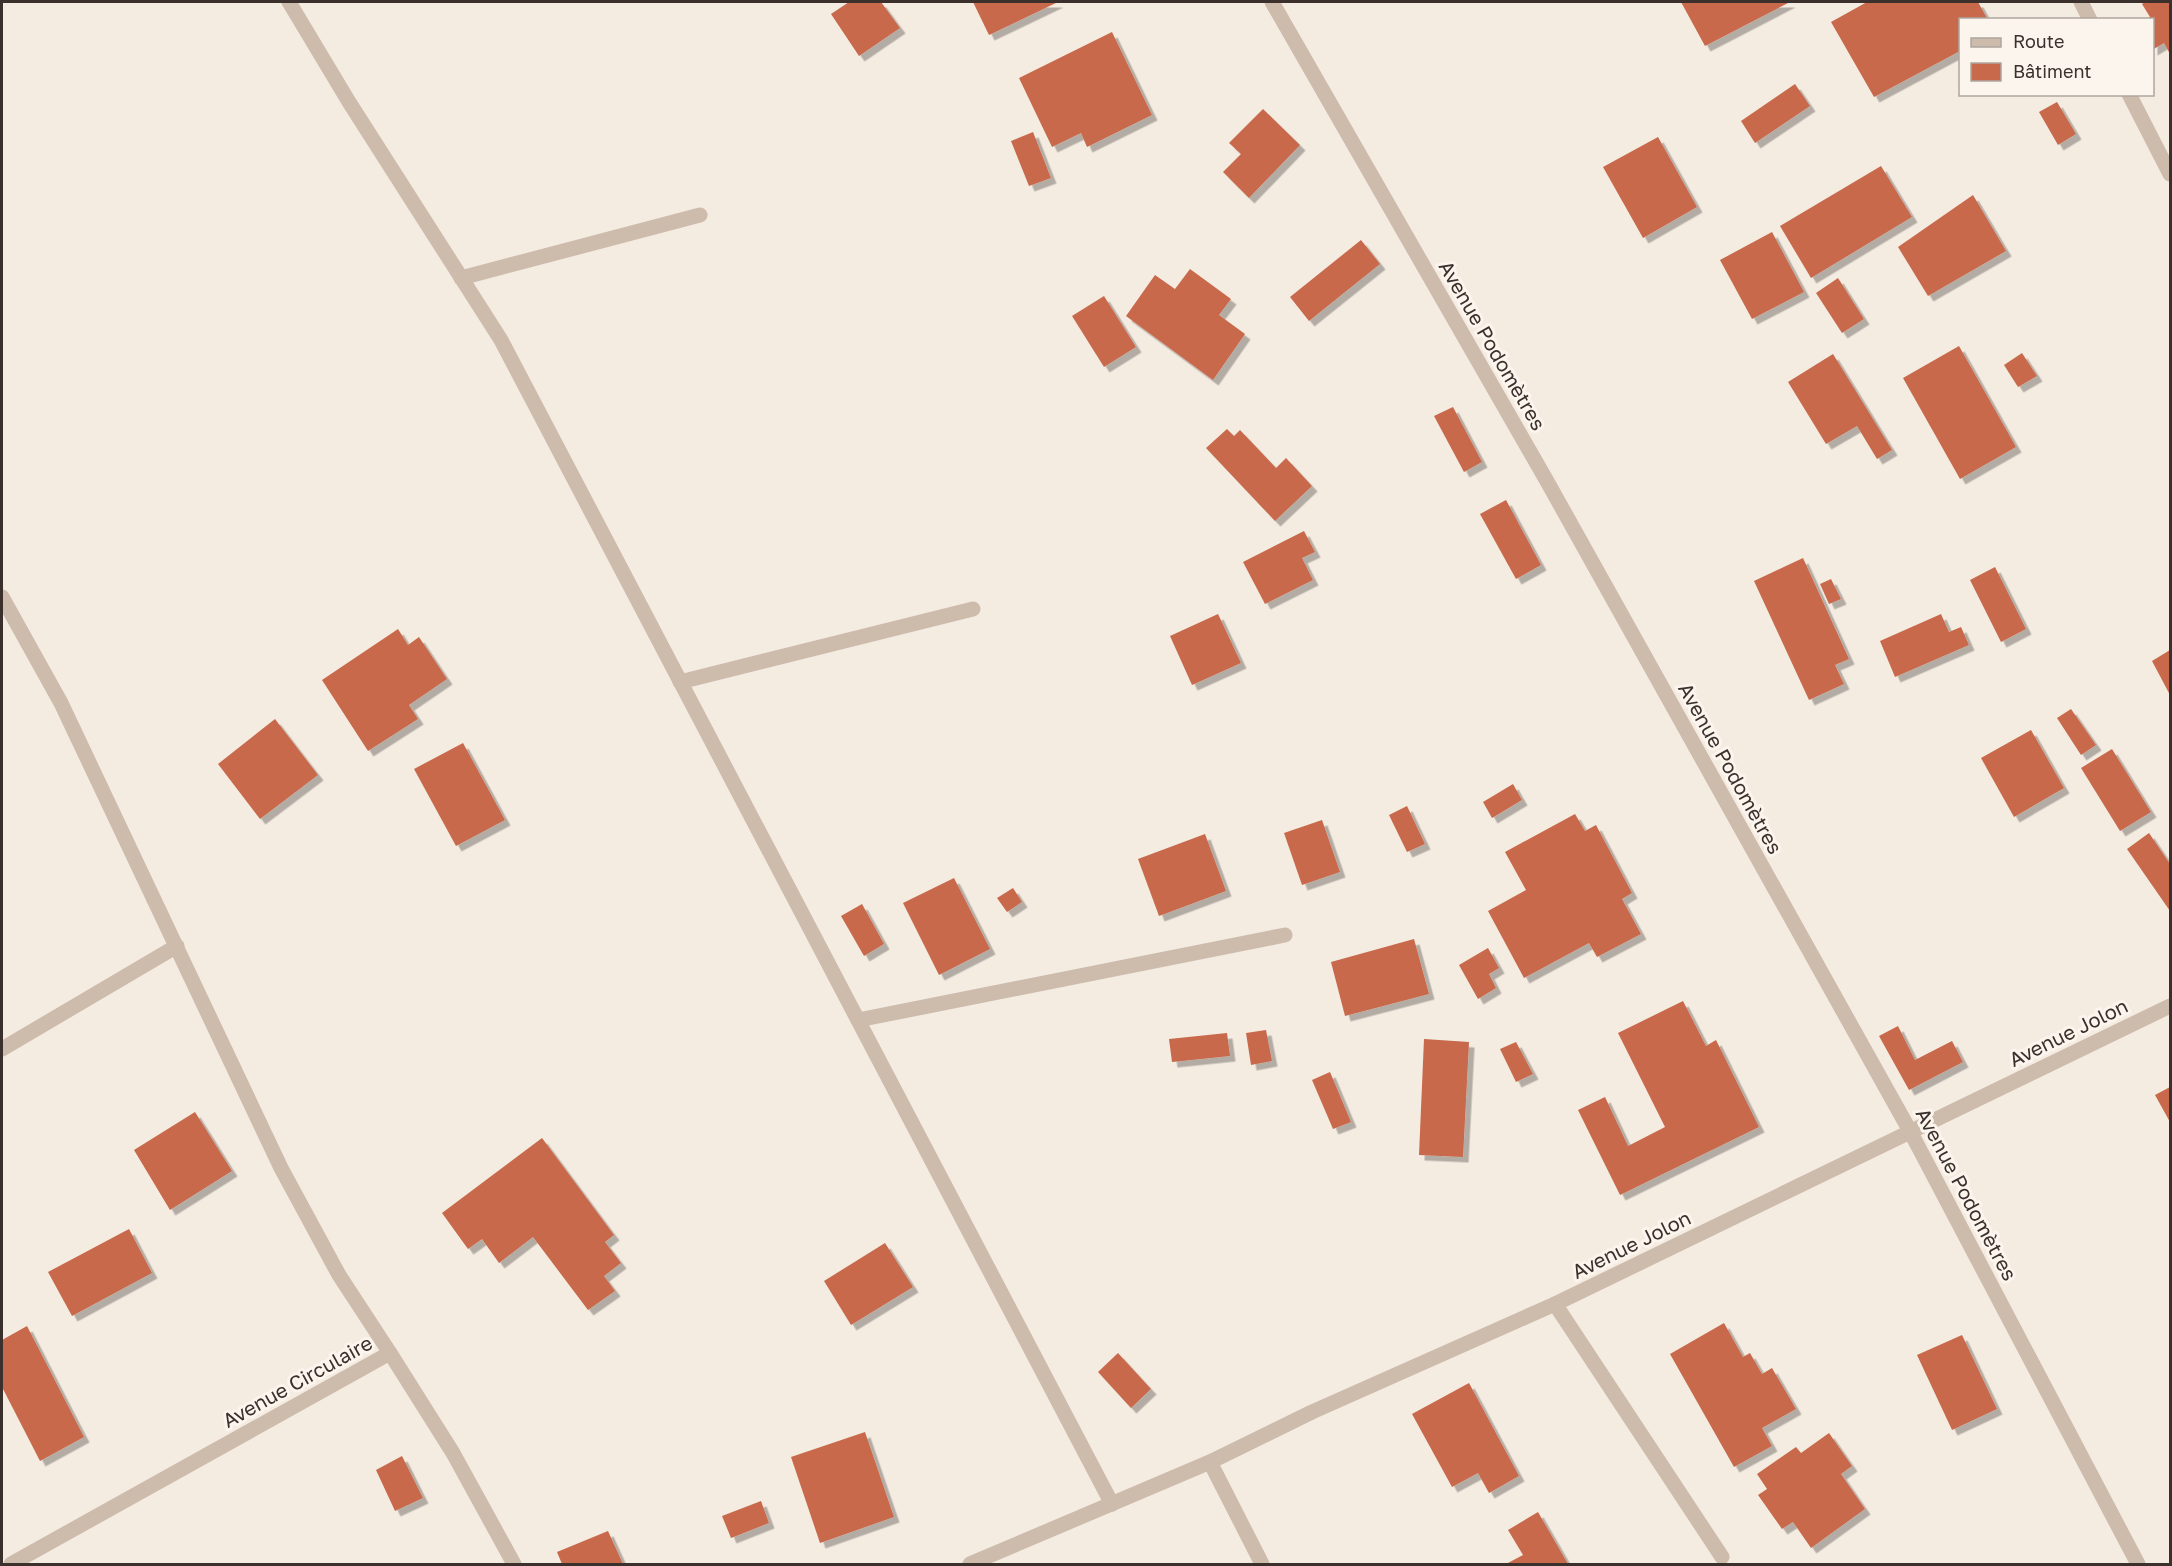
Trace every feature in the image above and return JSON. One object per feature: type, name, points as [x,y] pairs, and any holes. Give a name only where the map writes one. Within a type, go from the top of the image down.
[{"type":"street","points":[[289,2],[349,102],[501,340],[1112,1504]]},
{"type":"street","name":"Avenue Podomètres","points":[[1272,2],[1548,483],[1910,1131],[2138,1564]]},
{"type":"street","points":[[2081,2],[2089,18]]},
{"type":"street","points":[[2130,96],[2170,174]]},
{"type":"street","points":[[461,278],[699,215]]},
{"type":"street","points":[[2,597],[61,703],[281,1168],[339,1275],[390,1353]]},
{"type":"street","points":[[680,682],[973,609]]},
{"type":"street","points":[[858,1020],[1285,935]]},
{"type":"street","points":[[2,1049],[177,946]]},
{"type":"street","name":"Avenue Jolon","points":[[970,1564],[1210,1462],[1312,1412],[1555,1304],[2170,1006]]},
{"type":"street","points":[[1555,1304],[1722,1557]]},
{"type":"street","name":"Avenue Circulaire","points":[[10,1564],[390,1353],[453,1453],[514,1564]]},
{"type":"street","points":[[1210,1462],[1262,1564]]},
{"type":"building","points":[[849,2],[881,2],[900,28],[859,56],[831,14]]},
{"type":"building","points":[[973,2],[1058,2],[989,35]]},
{"type":"building","points":[[1681,2],[1790,2],[1705,46]]},
{"type":"building","points":[[1867,2],[1978,2],[1987,18],[1959,18],[1959,52],[1874,97],[1831,22]]},
{"type":"building","points":[[2170,2],[2170,54],[2164,43],[2154,49],[2154,18],[2149,18],[2142,4]]},
{"type":"building","points":[[1112,32],[1152,115],[1087,147],[1081,133],[1052,147],[1019,78]]},
{"type":"building","points":[[1795,84],[1810,106],[1755,143],[1741,121]]},
{"type":"building","points":[[2057,102],[2076,134],[2058,145],[2039,112]]},
{"type":"building","points":[[1263,109],[1300,145],[1249,198],[1223,172],[1241,154],[1229,143]]},
{"type":"building","points":[[1033,132],[1051,178],[1029,186],[1011,141]]},
{"type":"building","points":[[1658,137],[1697,207],[1643,238],[1603,167]]},
{"type":"building","points":[[1881,166],[1912,217],[1811,278],[1780,226]]},
{"type":"building","points":[[1973,195],[2006,251],[1928,296],[1898,247]]},
{"type":"building","points":[[1772,232],[1804,292],[1752,319],[1720,260]]},
{"type":"building","points":[[1361,240],[1380,264],[1309,321],[1290,297]]},
{"type":"building","points":[[1190,269],[1231,299],[1219,315],[1245,334],[1213,380],[1126,316],[1155,275],[1175,289]]},
{"type":"building","points":[[1838,278],[1864,319],[1842,333],[1816,293]]},
{"type":"building","points":[[1104,296],[1136,347],[1104,367],[1072,316]]},
{"type":"building","points":[[1959,346],[2016,447],[1960,479],[1903,378]]},
{"type":"building","points":[[2022,353],[2037,376],[2018,387],[2004,365]]},
{"type":"building","points":[[1833,354],[1892,450],[1877,459],[1857,426],[1826,444],[1788,382]]},
{"type":"building","points":[[1453,407],[1482,462],[1464,472],[1434,416]]},
{"type":"building","points":[[1227,429],[1234,436],[1240,430],[1276,468],[1286,458],[1312,486],[1275,521],[1206,448]]},
{"type":"building","points":[[1506,500],[1541,565],[1516,579],[1480,514]]},
{"type":"building","points":[[1304,531],[1315,552],[1302,558],[1313,580],[1265,604],[1243,562]]},
{"type":"building","points":[[1803,558],[1849,659],[1835,665],[1844,684],[1809,700],[1754,581]]},
{"type":"building","points":[[1995,567],[2026,629],[2001,642],[1970,580]]},
{"type":"building","points":[[1831,579],[1841,599],[1829,604],[1820,584]]},
{"type":"building","points":[[1218,614],[1241,663],[1192,685],[1170,636]]},
{"type":"building","points":[[1941,614],[1949,632],[1961,627],[1969,645],[1895,677],[1880,641]]},
{"type":"building","points":[[398,629],[408,645],[419,637],[447,679],[409,705],[418,719],[368,751],[322,680]]},
{"type":"building","points":[[2170,650],[2170,695],[2152,661]]},
{"type":"building","points":[[2071,709],[2096,745],[2081,755],[2057,718]]},
{"type":"building","points":[[275,719],[318,775],[260,819],[218,764]]},
{"type":"building","points":[[2031,730],[2064,788],[2014,817],[1981,758]]},
{"type":"building","points":[[463,743],[505,820],[456,846],[414,769]]},
{"type":"building","points":[[2112,749],[2151,812],[2120,831],[2081,768]]},
{"type":"building","points":[[1513,784],[1522,800],[1492,818],[1483,802]]},
{"type":"building","points":[[1407,806],[1425,844],[1407,852],[1389,815]]},
{"type":"building","points":[[1575,814],[1585,831],[1596,825],[1632,893],[1622,899],[1641,934],[1597,957],[1589,943],[1524,978],[1488,911],[1526,890],[1505,852]]},
{"type":"building","points":[[1322,820],[1340,872],[1302,885],[1284,833]]},
{"type":"building","points":[[2149,833],[2170,864],[2170,911],[2127,849]]},
{"type":"building","points":[[1205,834],[1226,891],[1159,916],[1138,859]]},
{"type":"building","points":[[954,878],[990,949],[939,975],[903,903]]},
{"type":"building","points":[[1013,888],[1022,902],[1007,912],[997,898]]},
{"type":"building","points":[[862,904],[884,944],[864,956],[841,916]]},
{"type":"building","points":[[1414,939],[1429,994],[1345,1016],[1331,962]]},
{"type":"building","points":[[1488,948],[1499,968],[1489,974],[1496,988],[1478,999],[1459,965]]},
{"type":"building","points":[[1683,1001],[1706,1046],[1716,1040],[1759,1127],[1620,1195],[1578,1110],[1605,1097],[1628,1146],[1665,1127],[1618,1033]]},
{"type":"building","points":[[1898,1026],[1915,1060],[1952,1041],[1963,1062],[1909,1090],[1879,1036]]},
{"type":"building","points":[[1266,1030],[1272,1061],[1251,1065],[1246,1033]]},
{"type":"building","points":[[1227,1033],[1230,1056],[1172,1062],[1169,1039]]},
{"type":"building","points":[[1424,1039],[1469,1042],[1463,1157],[1419,1155]]},
{"type":"building","points":[[1516,1042],[1533,1074],[1516,1082],[1500,1049]]},
{"type":"building","points":[[1330,1072],[1351,1122],[1333,1129],[1312,1080]]},
{"type":"building","points":[[2170,1087],[2170,1122],[2155,1095]]},
{"type":"building","points":[[195,1112],[232,1171],[170,1210],[134,1150]]},
{"type":"building","points":[[542,1138],[614,1235],[605,1242],[621,1263],[604,1276],[615,1291],[588,1310],[533,1237],[499,1263],[482,1239],[468,1249],[442,1213]]},
{"type":"building","points":[[129,1229],[152,1273],[72,1316],[48,1272]]},
{"type":"building","points":[[885,1243],[913,1287],[851,1325],[824,1281]]},
{"type":"building","points":[[1724,1323],[1743,1357],[1750,1353],[1762,1374],[1772,1368],[1796,1409],[1762,1428],[1772,1446],[1734,1467],[1670,1354]]},
{"type":"building","points":[[27,1326],[84,1437],[40,1461],[2,1387],[2,1340]]},
{"type":"building","points":[[1962,1335],[1997,1409],[1952,1430],[1917,1355]]},
{"type":"building","points":[[1118,1353],[1151,1389],[1131,1408],[1098,1372]]},
{"type":"building","points":[[1469,1383],[1519,1476],[1489,1493],[1478,1473],[1452,1487],[1412,1414]]},
{"type":"building","points":[[865,1432],[894,1517],[820,1543],[791,1457]]},
{"type":"building","points":[[1829,1433],[1852,1466],[1841,1474],[1865,1509],[1811,1548],[1793,1522],[1782,1529],[1758,1495],[1767,1489],[1757,1474],[1796,1447],[1801,1453]]},
{"type":"building","points":[[402,1456],[423,1498],[395,1511],[376,1470]]},
{"type":"building","points":[[761,1501],[769,1523],[731,1538],[722,1516]]},
{"type":"building","points":[[1538,1512],[1568,1564],[1506,1564],[1523,1555],[1508,1530]]},
{"type":"building","points":[[608,1531],[623,1564],[562,1564],[557,1552]]}]
